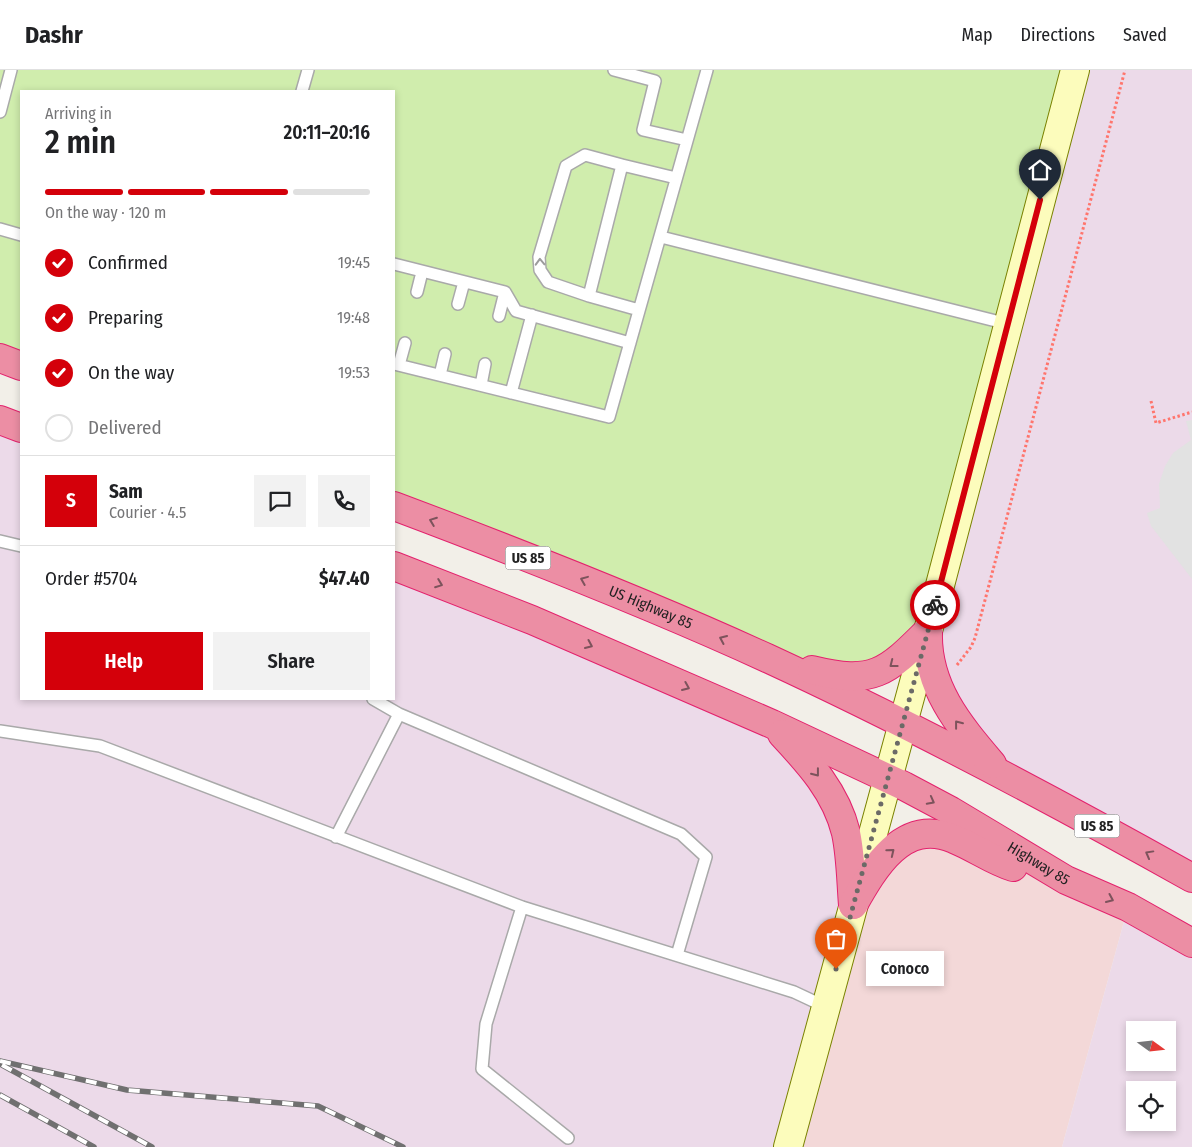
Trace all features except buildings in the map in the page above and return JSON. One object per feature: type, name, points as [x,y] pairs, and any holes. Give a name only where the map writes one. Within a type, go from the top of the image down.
[{"type":"highway","points":[[0,358],[20,366]]},
{"type":"highway","points":[[0,420],[20,428]]},
{"type":"highway","name":"US Highway 85","points":[[395,506],[597,585],[767,659],[902,724]]},
{"type":"highway","points":[[395,566],[532,620],[772,724],[887,779]]},
{"type":"highway","points":[[928,631],[927,649],[936,683],[952,716],[1001,775]]},
{"type":"highway","points":[[767,659],[838,676],[866,676],[886,670],[894,665],[928,631]]},
{"type":"highway","points":[[772,724],[817,774],[834,802],[845,832],[853,905]]},
{"type":"highway","name":"US 85","points":[[902,724],[1192,878]]},
{"type":"highway","name":"Highway 85","points":[[887,779],[951,811],[1066,880],[1128,907],[1192,943]]},
{"type":"highway","points":[[853,905],[875,866],[890,852],[912,838],[934,832],[952,838],[1010,866],[1066,880]]},
{"type":"main road","points":[[788,1147],[928,631],[1075,70]]},
{"type":"lane","points":[[0,112],[11,70]]},
{"type":"lane","points":[[302,90],[308,70]]},
{"type":"lane","points":[[614,70],[655,81],[643,130],[687,140]]},
{"type":"lane","points":[[405,343],[396,364],[609,417],[661,237],[706,70]]},
{"type":"lane","points":[[639,310],[548,282],[540,270],[539,257],[566,166],[585,155],[676,178]]},
{"type":"lane","points":[[589,296],[622,165]]},
{"type":"lane","points":[[0,229],[20,235]]},
{"type":"lane","points":[[661,237],[1008,324]]},
{"type":"lane","points":[[395,264],[505,292],[516,311],[630,342]]},
{"type":"lane","points":[[417,292],[422,272]]},
{"type":"lane","points":[[458,304],[464,282]]},
{"type":"lane","points":[[499,316],[505,292]]},
{"type":"lane","points":[[511,393],[532,315]]},
{"type":"lane","points":[[440,375],[445,354]]},
{"type":"lane","points":[[481,385],[485,364]]},
{"type":"lane","points":[[0,541],[20,546]]},
{"type":"lane","points":[[376,700],[400,714],[681,834],[706,857],[677,955]]},
{"type":"lane","points":[[336,836],[400,714]]},
{"type":"lane","points":[[0,731],[100,746],[522,906],[794,992],[826,1007]]},
{"type":"lane","points":[[522,906],[486,1024],[482,1069],[568,1138]]},
{"type":"path","points":[[936,683],[961,661],[975,638],[1125,70]]},
{"type":"path","points":[[1151,401],[1156,423],[1192,412]]},
{"type":"shaded area","points":[[1075,70],[1192,70],[1192,878],[1041,795],[960,727],[932,672]]},
{"type":"shaded area","points":[[0,420],[20,428],[20,700],[395,700],[395,566],[772,724],[817,774],[852,912],[788,1147],[0,1147]]},
{"type":"shaded area","points":[[1192,420],[1192,579],[1151,526],[1147,513],[1160,508],[1159,484],[1165,466],[1173,453],[1191,440],[1186,421]]},
{"type":"shaded area","points":[[920,835],[1128,907],[1062,1147],[788,1147],[852,912]]},
{"type":"shaded area","points":[[1128,907],[1192,943],[1192,1147],[1062,1147]]},
{"type":"green space","points":[[0,70],[1075,70],[928,631],[903,656],[838,676],[395,506],[395,90],[20,90],[20,366],[0,358]]},
{"type":"railway","points":[[0,1061],[127,1090],[318,1106],[403,1147]]},
{"type":"railway","points":[[2,1065],[152,1147]]},
{"type":"railway","points":[[0,1095],[94,1147]]},
{"type":"way so far","points":[[836,969],[935,605]]},
{"type":"place","name":"Conoco","points":[[836,969]]},
{"type":"route","points":[[935,605],[1040,200]]}]
